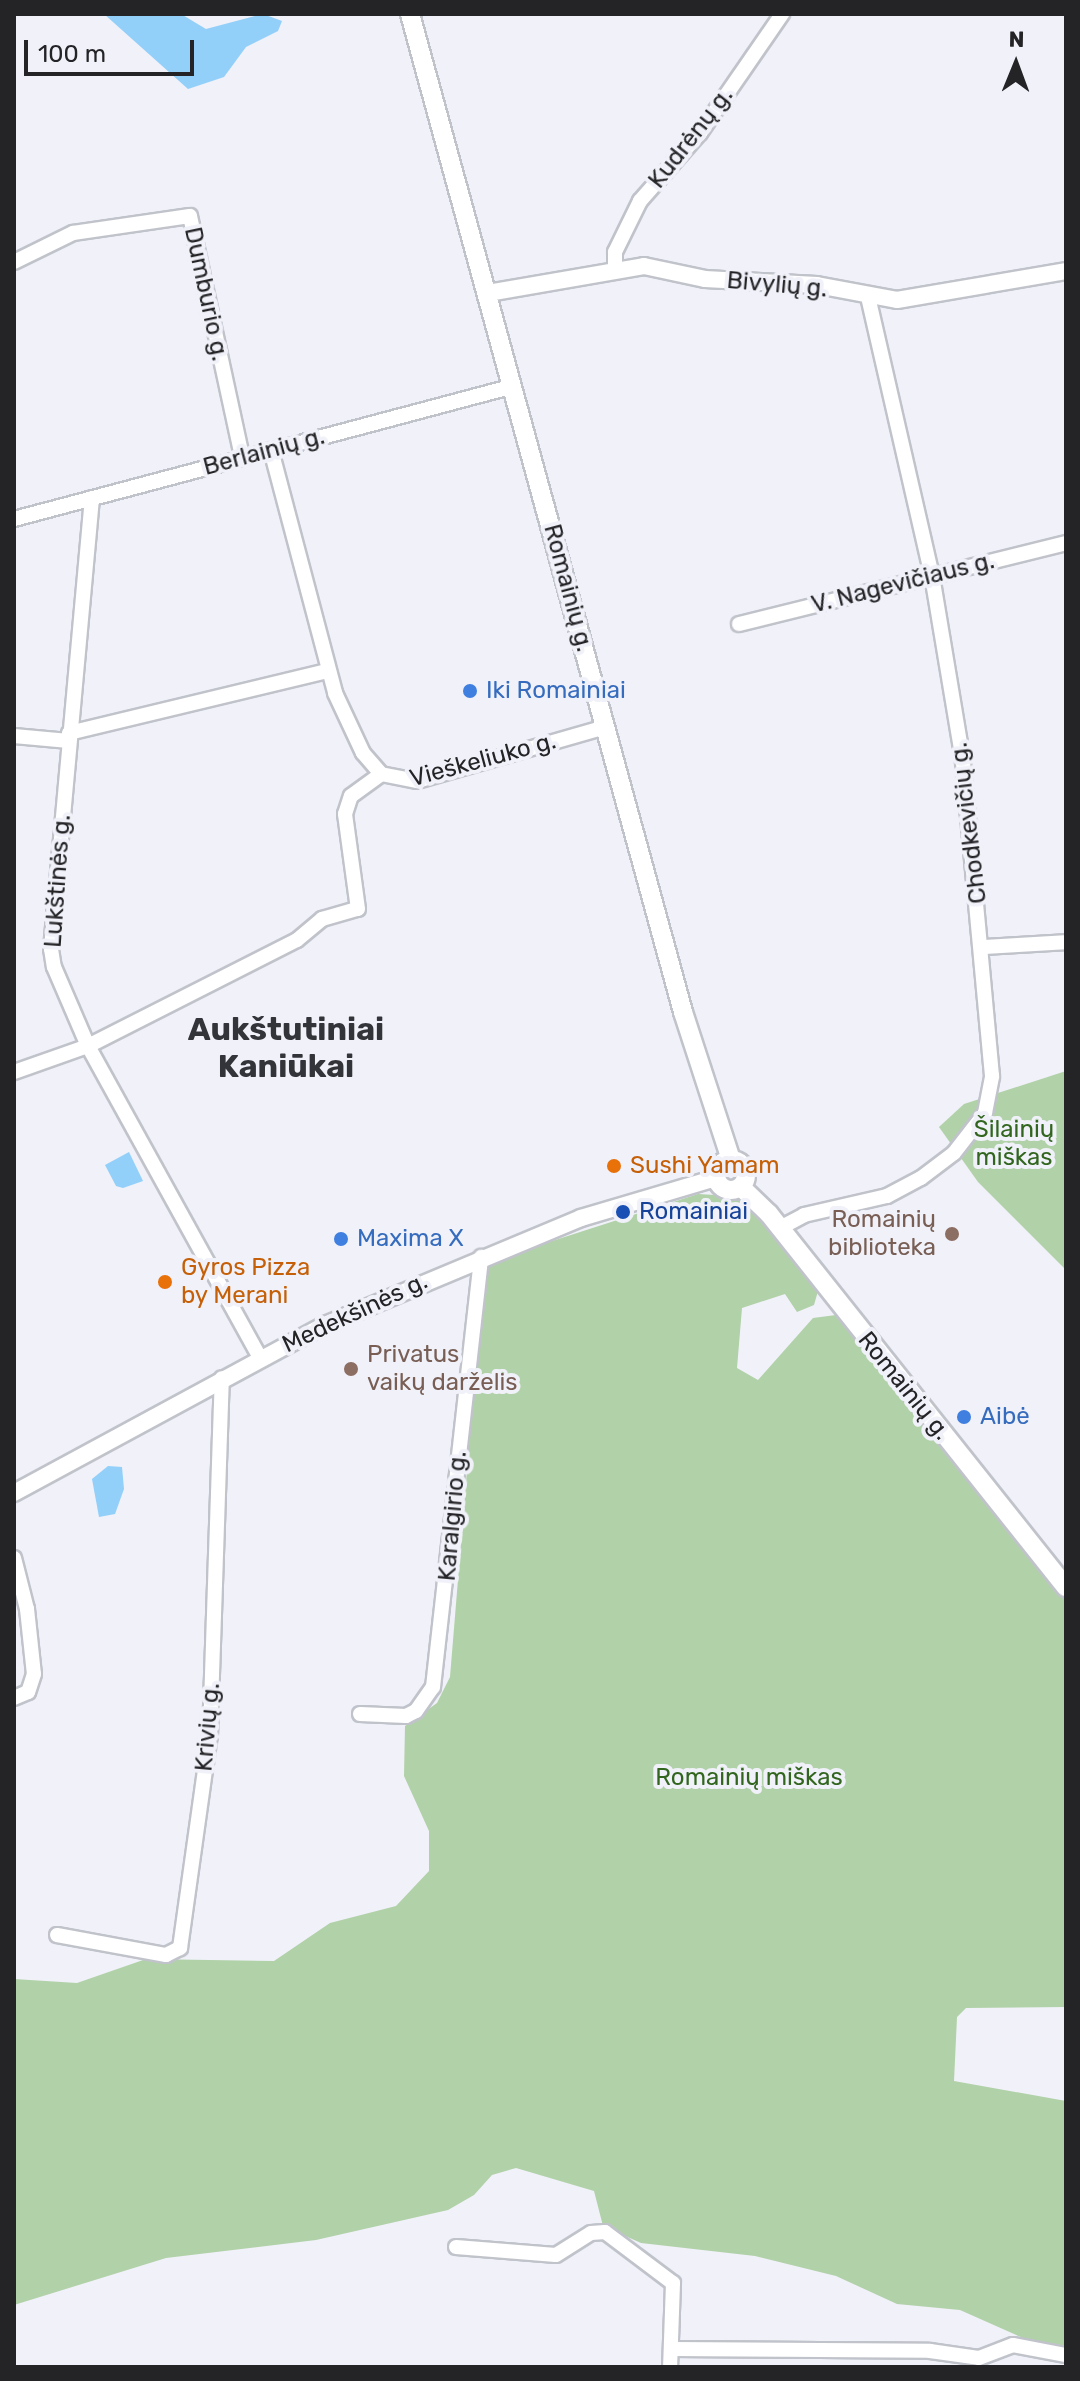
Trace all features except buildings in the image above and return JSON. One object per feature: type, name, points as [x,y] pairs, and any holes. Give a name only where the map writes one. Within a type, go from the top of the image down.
[{"type":"main road","name":"Romainių g.","points":[[410,14],[683,1012],[731,1160]]},
{"type":"main road","points":[[731,1160],[744,1168],[741,1187],[726,1190],[716,1178],[718,1168],[731,1160]]},
{"type":"main road","name":"Romainių g.","points":[[741,1187],[780,1228],[1066,1587]]},
{"type":"street","name":"Kudrėnų g.","points":[[615,267],[615,252],[640,201],[700,133],[782,14]]},
{"type":"street","name":"Dumburio g.","points":[[14,262],[73,233],[190,216],[242,457]]},
{"type":"street","name":"Bivylių g.","points":[[488,293],[615,267],[644,266],[736,282],[817,285],[868,297],[910,299],[1066,271]]},
{"type":"street","name":"Chodkevičių g.","points":[[780,1228],[911,1185],[954,1153],[985,1113],[992,1058],[963,761],[932,576],[868,297]]},
{"type":"street","name":"Berlainių g.","points":[[14,519],[514,386]]},
{"type":"street","name":"Vieškeliuko g.","points":[[271,450],[328,671],[347,726],[381,774],[399,782],[417,781],[605,727]]},
{"type":"street","name":"Lukštinės g.","points":[[92,498],[51,949],[88,1046],[260,1358]]},
{"type":"street","name":"V. Nagevičiaus g.","points":[[739,624],[1066,543]]},
{"type":"street","points":[[14,736],[69,737],[328,671]]},
{"type":"street","points":[[14,1072],[88,1046],[297,940],[322,919],[358,909],[345,814],[351,796],[381,774]]},
{"type":"street","points":[[983,947],[1066,942]]},
{"type":"street","name":"Medekšinės g.","points":[[14,1493],[260,1358],[481,1257],[581,1218],[716,1178]]},
{"type":"street","name":"Karalgirio g.","points":[[360,1714],[406,1716],[416,1711],[433,1687],[481,1257]]},
{"type":"street","name":"Krivių g.","points":[[57,1935],[166,1955],[180,1948],[210,1735],[222,1378]]},
{"type":"street","points":[[14,1558],[27,1609],[34,1674],[28,1692],[14,1698]]},
{"type":"street","points":[[456,2247],[556,2255],[591,2233],[605,2232],[673,2283],[670,2367]]},
{"type":"street","points":[[672,2349],[930,2351],[979,2358],[1013,2345],[1066,2355]]},
{"type":"green space","name":"Šilainių miškas","points":[[1066,1071],[1066,1270],[978,1182],[939,1127],[964,1104]]},
{"type":"green space","name":"Romainių miškas","points":[[698,1194],[731,1196],[761,1212],[818,1291],[814,1305],[797,1312],[785,1294],[742,1308],[737,1368],[758,1380],[813,1318],[836,1315],[1047,1581],[1066,1574],[1066,2007],[966,2008],[957,2017],[954,2081],[1066,2101],[1066,2364],[1032,2342],[960,2310],[897,2304],[836,2276],[755,2256],[641,2243],[603,2226],[594,2191],[516,2168],[492,2175],[474,2195],[448,2210],[316,2240],[166,2258],[14,2305],[14,1979],[77,1983],[146,1959],[274,1961],[330,1923],[396,1906],[429,1871],[429,1831],[404,1776],[405,1726],[437,1703],[450,1677],[484,1263]]},
{"type":"water","points":[[104,14],[181,14],[206,29],[263,14],[282,21],[278,31],[246,47],[224,77],[188,89]]},
{"type":"water","points":[[129,1152],[143,1181],[123,1188],[116,1186],[105,1165]]},
{"type":"water","points":[[108,1466],[122,1467],[124,1489],[115,1514],[99,1517],[92,1479]]},
{"type":"place","name":"Iki Romainiai","points":[[470,691]]},
{"type":"place","name":"Sushi Yamam","points":[[614,1166]]},
{"type":"place","name":"Romainiai","points":[[623,1212]]},
{"type":"place","name":"Romainių biblioteka","points":[[952,1234]]},
{"type":"place","name":"Maxima X","points":[[341,1239]]},
{"type":"place","name":"Gyros Pizza by Merani","points":[[165,1282]]},
{"type":"place","name":"Privatus vaikų darželis","points":[[351,1369]]},
{"type":"place","name":"Aibė","points":[[964,1417]]},
{"type":"district","name":"Aukštutiniai Kaniūkai","points":[[286,1048]]}]
